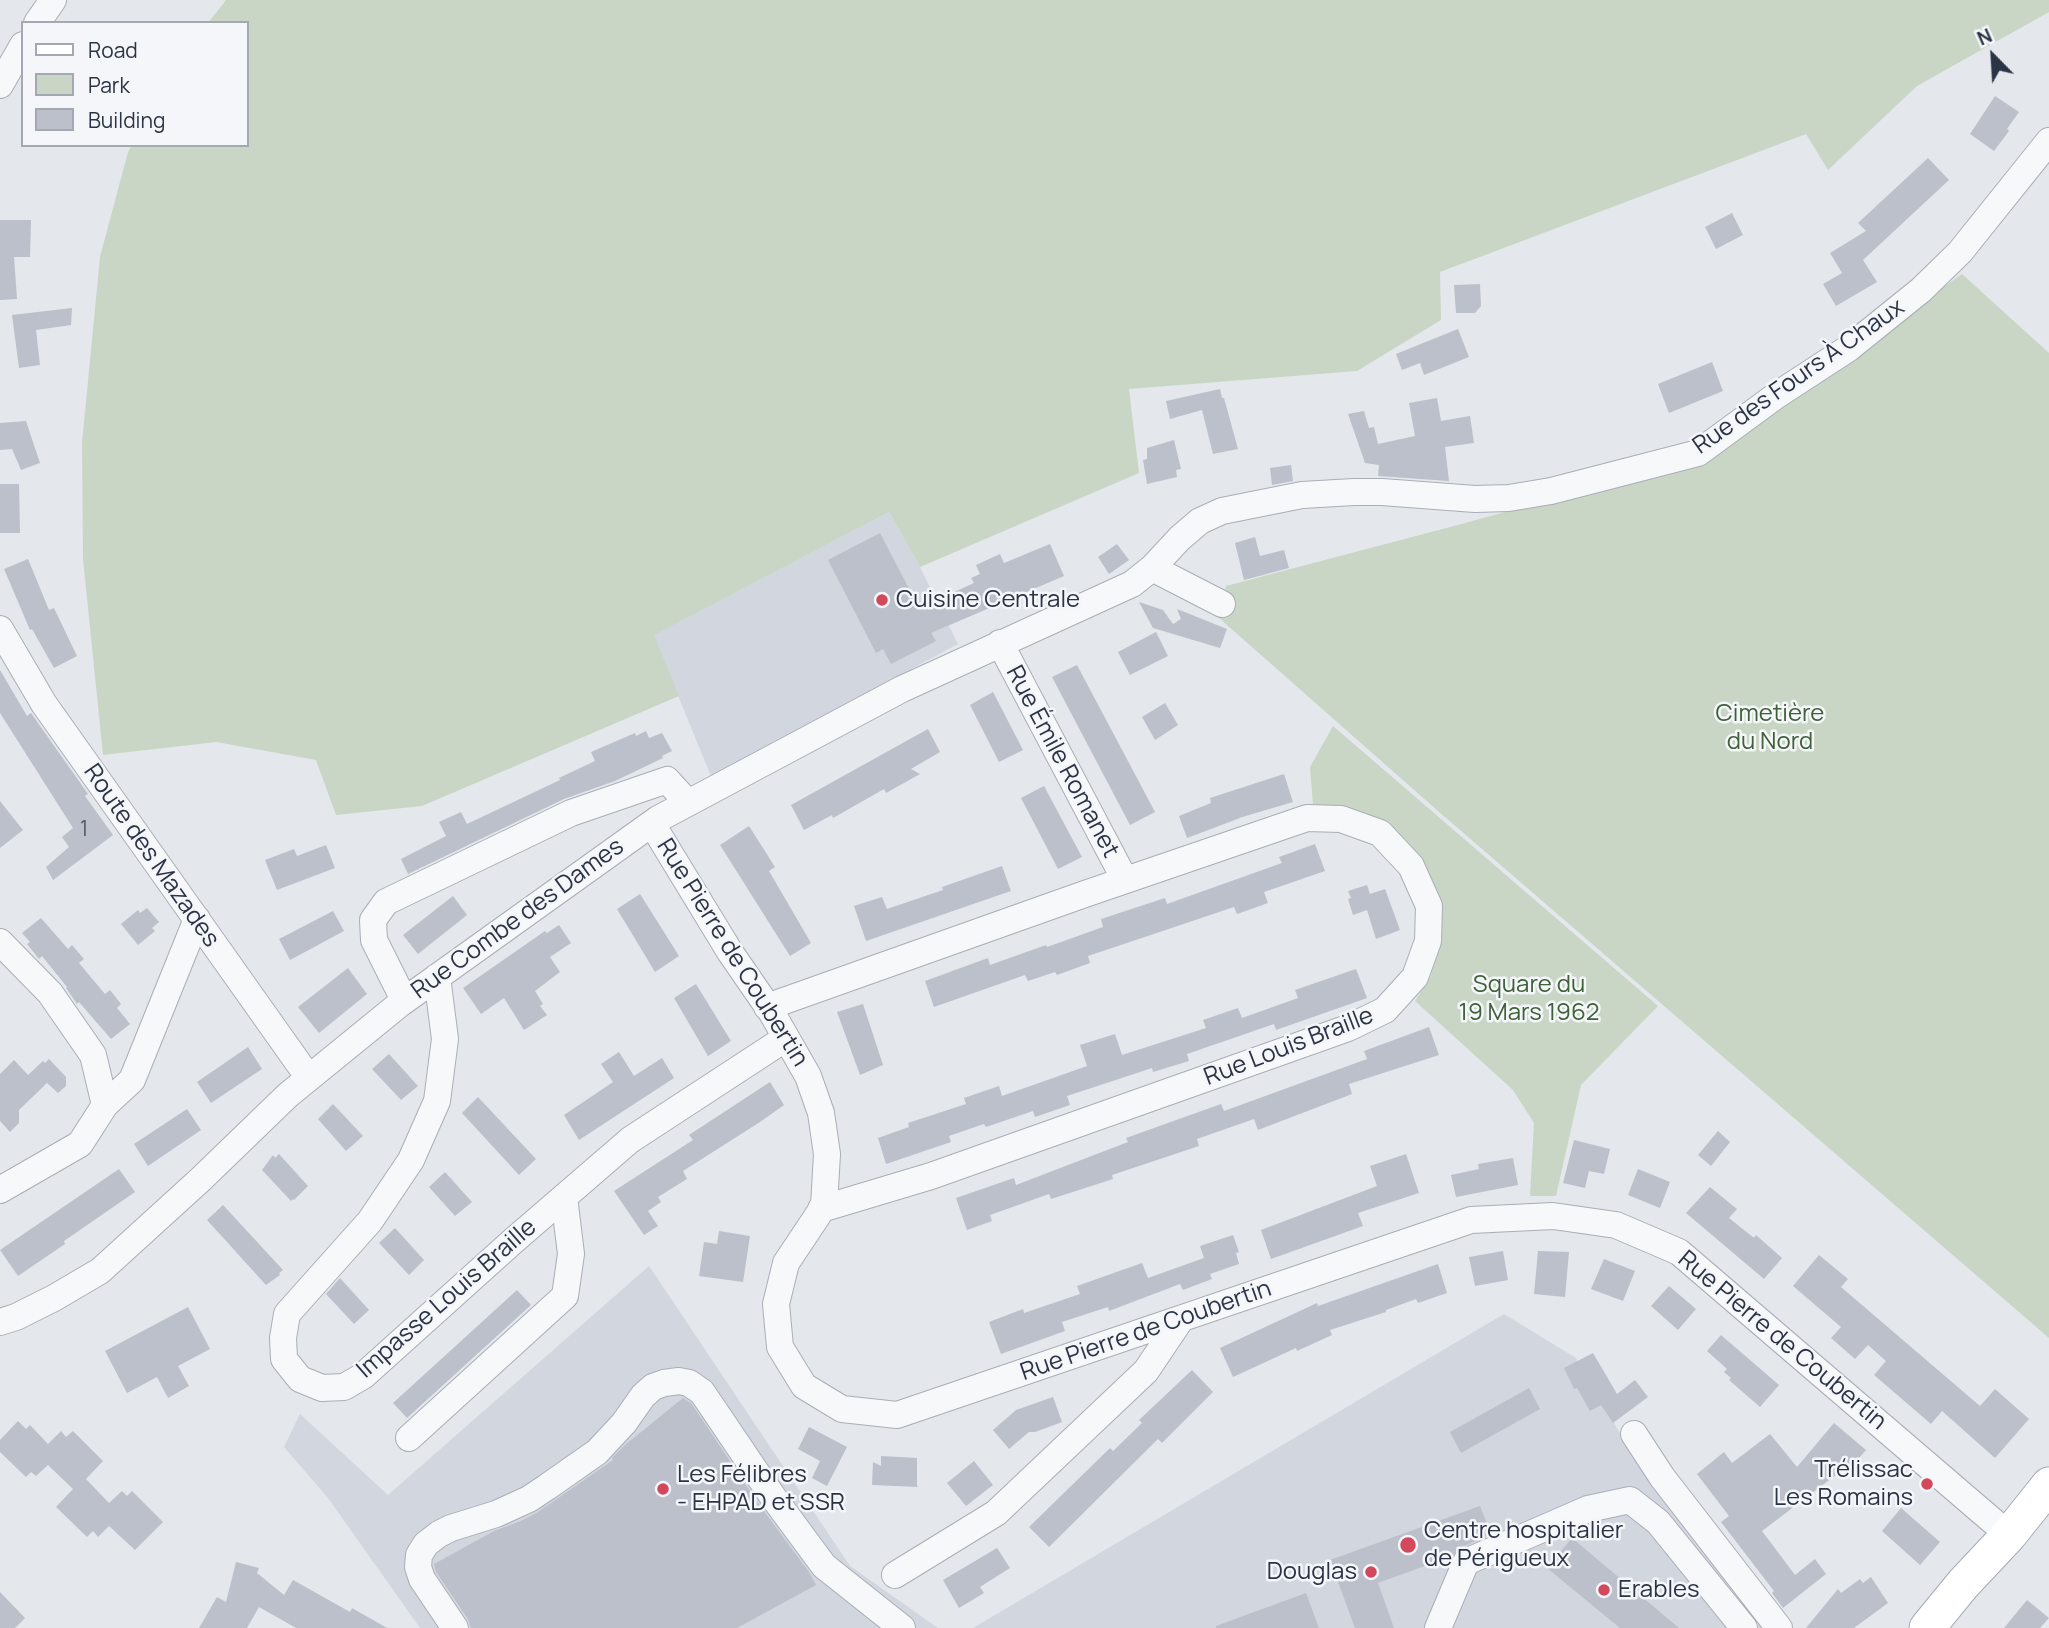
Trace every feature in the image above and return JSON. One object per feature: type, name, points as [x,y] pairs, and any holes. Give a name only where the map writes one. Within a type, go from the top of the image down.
[{"type":"main road","points":[[1927,1628],[2049,1485]]},
{"type":"street","points":[[38,21],[53,0]]},
{"type":"street","points":[[0,85],[21,48]]},
{"type":"street","name":"Rue des Fours À Chaux","points":[[1142,576],[1200,521],[1222,511],[1266,501],[1302,495],[1354,492],[1475,499],[1509,498],[1551,491],[1698,453],[1777,395],[1849,348],[1928,283],[1960,252],[2049,141]]},
{"type":"street","points":[[1142,576],[1222,604]]},
{"type":"street","name":"Rue Combe des Dames","points":[[0,1322],[16,1317],[100,1271],[288,1095],[404,1000],[652,824],[893,694],[1142,576]]},
{"type":"street","name":"Route des Mazades","points":[[0,629],[44,704],[309,1078]]},
{"type":"street","name":"Rue Émile Romanet","points":[[999,643],[1125,880]]},
{"type":"street","points":[[404,1000],[374,940],[373,920],[386,902],[571,813],[667,780],[688,803]]},
{"type":"street","name":"Rue Louis Braille","points":[[767,1007],[1307,818],[1340,819],[1380,833],[1411,866],[1429,906],[1429,941],[1415,977],[1385,1010],[1348,1028],[931,1176],[821,1209]]},
{"type":"street","name":"Rue Pierre de Coubertin","points":[[652,824],[786,1038],[808,1076],[821,1113],[827,1154],[824,1206],[786,1263],[776,1304],[780,1347],[804,1386],[842,1409],[897,1415],[1471,1220],[1553,1216],[1616,1225],[1679,1252],[2009,1535]]},
{"type":"street","points":[[0,1190],[80,1144],[105,1105],[132,1080],[197,919]]},
{"type":"street","points":[[0,942],[50,993],[93,1055],[105,1105]]},
{"type":"street","name":"Impasse Louis Braille","points":[[437,977],[445,1039],[437,1101],[411,1160],[370,1221],[287,1314],[283,1338],[284,1359],[300,1379],[322,1388],[344,1387],[363,1376],[630,1140],[786,1038]]},
{"type":"street","points":[[409,1438],[565,1296],[571,1254],[564,1197]]},
{"type":"street","points":[[895,1575],[996,1513],[1146,1371],[1181,1319]]},
{"type":"street","points":[[455,1628],[422,1579],[418,1567],[419,1555],[426,1544],[451,1528],[496,1514],[529,1499],[597,1452],[653,1387],[679,1381],[702,1392],[773,1497],[824,1566],[902,1628]]},
{"type":"street","points":[[1634,1434],[1662,1477],[1779,1628]]},
{"type":"street","points":[[1438,1628],[1466,1562],[1588,1509],[1630,1500],[1658,1522],[1744,1628]]},
{"type":"shaded area","points":[[889,512],[958,644],[711,776],[653,635]]},
{"type":"shaded area","points":[[649,1266],[850,1566],[938,1628],[420,1628],[328,1498],[284,1447],[300,1414],[388,1495]]},
{"type":"shaded area","name":"Centre hospitalier de Périgueux","points":[[1504,1314],[1576,1358],[1636,1461],[1769,1628],[973,1628]]},
{"type":"green space","points":[[226,0],[2049,0],[2049,12],[1917,86],[1828,170],[1806,134],[1440,272],[1441,320],[1357,371],[1129,389],[1139,473],[920,567],[889,512],[654,635],[679,696],[422,806],[336,815],[316,760],[216,742],[103,755],[83,559],[82,443],[100,257],[131,147],[248,147],[248,21],[210,21]]},
{"type":"green space","name":"Cimetière du Nord","points":[[1962,274],[2049,353],[2049,1338],[1438,811],[1219,618],[1226,586],[1701,458]]},
{"type":"green space","name":"Square du 19 Mars 1962","points":[[1333,726],[1658,1006],[1581,1085],[1556,1196],[1530,1196],[1534,1123],[1513,1090],[1415,1001],[1431,976],[1438,939],[1372,818],[1313,804],[1310,767]]},
{"type":"building","points":[[1995,96],[2019,112],[1994,151],[1970,134]]},
{"type":"building","points":[[1928,158],[1949,180],[1863,260],[1877,282],[1836,306],[1823,284],[1842,273],[1830,253],[1866,231],[1858,223]]},
{"type":"building","points":[[1732,213],[1743,235],[1716,249],[1705,227]]},
{"type":"building","points":[[0,220],[31,220],[30,257],[14,257],[17,299],[0,300]]},
{"type":"building","points":[[1480,284],[1481,306],[1475,313],[1456,313],[1454,285]]},
{"type":"building","points":[[72,308],[71,325],[36,330],[40,365],[19,368],[12,315]]},
{"type":"building","points":[[1458,329],[1469,357],[1424,375],[1420,363],[1402,370],[1396,354]]},
{"type":"building","points":[[1712,362],[1723,391],[1669,413],[1658,384]]},
{"type":"building","points":[[1220,389],[1238,449],[1213,454],[1202,410],[1170,419],[1166,401]]},
{"type":"building","points":[[1437,398],[1441,421],[1470,416],[1474,443],[1445,447],[1449,481],[1378,476],[1379,465],[1365,463],[1348,414],[1364,411],[1369,428],[1374,427],[1378,444],[1415,436],[1409,403]]},
{"type":"building","points":[[26,421],[40,463],[21,470],[12,449],[0,450],[0,423]]},
{"type":"building","points":[[1174,440],[1181,469],[1176,470],[1177,477],[1147,484],[1143,460],[1147,459],[1147,448]]},
{"type":"building","points":[[1291,465],[1293,481],[1272,485],[1270,468]]},
{"type":"building","points":[[0,484],[19,484],[20,533],[0,533]]},
{"type":"building","points":[[880,533],[919,608],[974,583],[971,578],[980,574],[976,565],[1000,554],[1004,563],[1050,544],[1064,576],[931,633],[936,641],[891,664],[883,649],[876,653],[828,560]]},
{"type":"building","points":[[1255,537],[1260,556],[1284,550],[1289,568],[1244,580],[1235,543]]},
{"type":"building","points":[[1117,544],[1129,560],[1109,574],[1098,557]]},
{"type":"building","points":[[28,559],[49,610],[54,608],[77,656],[54,668],[32,629],[30,630],[4,569]]},
{"type":"building","points":[[1139,602],[1163,610],[1173,624],[1181,619],[1177,609],[1227,629],[1220,648],[1153,628]]},
{"type":"building","points":[[1156,632],[1168,656],[1130,675],[1118,652]]},
{"type":"building","points":[[1077,665],[1155,812],[1130,825],[1052,677]]},
{"type":"building","points":[[0,670],[27,716],[31,713],[88,794],[85,796],[113,835],[53,880],[46,867],[69,847],[62,837],[73,828],[0,713]]},
{"type":"building","points":[[993,692],[1023,750],[999,762],[970,705]]},
{"type":"building","points":[[1165,703],[1178,725],[1155,740],[1142,717]]},
{"type":"building","points":[[928,729],[940,752],[911,769],[920,774],[886,793],[884,789],[833,818],[832,815],[804,830],[791,805]]},
{"type":"building","points":[[646,731],[649,738],[662,733],[672,751],[615,781],[564,799],[408,874],[401,859],[446,836],[439,822],[461,812],[467,824],[595,761],[591,752]]},
{"type":"building","points":[[1284,774],[1293,802],[1239,818],[1187,838],[1179,816],[1211,803],[1210,798]]},
{"type":"building","points":[[1044,786],[1082,857],[1058,869],[1021,798]]},
{"type":"building","points":[[0,801],[23,830],[0,848]]},
{"type":"building","points":[[749,826],[775,867],[769,871],[811,943],[790,956],[720,845]]},
{"type":"building","points":[[1315,844],[1325,871],[1264,892],[1268,903],[1237,914],[1234,907],[1088,956],[1090,963],[1057,975],[1055,972],[1028,981],[1025,975],[934,1007],[925,981],[988,958],[990,965],[1046,945],[1047,947],[1103,927],[1101,919],[1165,898],[1167,904],[1282,863],[1279,857]]},
{"type":"building","points":[[326,845],[335,868],[277,890],[265,860],[294,849],[297,856]]},
{"type":"building","points":[[1002,866],[1011,891],[866,941],[854,906],[882,897],[887,909]]},
{"type":"building","points":[[1367,885],[1370,894],[1385,889],[1400,930],[1376,939],[1367,910],[1353,915],[1348,891]]},
{"type":"building","points":[[640,894],[679,956],[655,972],[617,909]]},
{"type":"building","points":[[453,896],[467,915],[418,954],[403,935]]},
{"type":"building","points":[[147,908],[159,922],[152,928],[155,931],[138,945],[121,924],[138,910],[140,913]]},
{"type":"building","points":[[333,911],[344,931],[290,960],[279,939]]},
{"type":"building","points":[[41,918],[68,949],[72,945],[84,959],[79,963],[105,994],[110,990],[121,1004],[117,1008],[130,1024],[111,1039],[79,1002],[77,1004],[42,956],[39,959],[27,944],[30,942],[22,933]]},
{"type":"building","points":[[559,925],[571,943],[550,957],[560,972],[535,991],[543,1004],[540,1006],[547,1015],[524,1030],[504,998],[481,1014],[463,988],[545,931],[547,933]]},
{"type":"building","points":[[348,968],[367,994],[319,1033],[298,1007]]},
{"type":"building","points":[[1356,969],[1367,998],[1276,1030],[1274,1024],[1187,1054],[1189,1061],[1153,1072],[1152,1068],[1067,1096],[1070,1105],[1035,1117],[1033,1111],[949,1136],[951,1142],[886,1164],[878,1138],[909,1127],[908,1123],[966,1104],[964,1098],[999,1086],[1002,1096],[1087,1066],[1080,1045],[1115,1034],[1122,1055],[1206,1028],[1203,1020],[1238,1008],[1242,1018],[1298,998],[1295,990]]},
{"type":"building","points":[[696,984],[731,1041],[708,1056],[674,998]]},
{"type":"building","points":[[863,1004],[883,1065],[860,1075],[837,1012]]},
{"type":"building","points":[[1429,1027],[1439,1055],[1349,1084],[1352,1094],[1258,1130],[1254,1119],[1197,1139],[1199,1146],[1112,1175],[1113,1179],[1051,1199],[1049,1194],[990,1215],[992,1221],[967,1230],[956,1198],[1014,1178],[1016,1185],[1128,1142],[1126,1138],[1221,1104],[1224,1111],[1367,1059],[1364,1051]]},
{"type":"building","points":[[248,1047],[262,1069],[211,1103],[197,1082]]},
{"type":"building","points":[[619,1052],[634,1076],[662,1058],[674,1078],[579,1140],[564,1115],[613,1082],[601,1064]]},
{"type":"building","points":[[389,1054],[418,1086],[401,1100],[372,1069]]},
{"type":"building","points":[[49,1059],[66,1077],[66,1086],[58,1093],[47,1083],[19,1110],[19,1123],[10,1132],[0,1121],[0,1074],[14,1060],[28,1075]]},
{"type":"building","points":[[770,1082],[784,1105],[683,1171],[687,1179],[658,1197],[661,1202],[648,1211],[658,1226],[644,1235],[614,1191],[693,1140],[689,1135]]},
{"type":"building","points":[[478,1097],[536,1159],[519,1175],[462,1113]]},
{"type":"building","points":[[333,1104],[363,1136],[346,1151],[318,1119]]},
{"type":"building","points":[[187,1109],[201,1130],[148,1166],[134,1144]]},
{"type":"building","points":[[1718,1131],[1730,1142],[1711,1166],[1698,1155]]},
{"type":"building","points":[[1574,1140],[1610,1149],[1604,1174],[1589,1171],[1585,1188],[1563,1183]]},
{"type":"building","points":[[279,1154],[308,1186],[291,1201],[262,1170],[273,1155],[275,1158]]},
{"type":"building","points":[[1406,1154],[1419,1193],[1358,1213],[1363,1226],[1271,1259],[1261,1230],[1377,1186],[1370,1166]]},
{"type":"building","points":[[1513,1158],[1518,1185],[1456,1197],[1451,1175],[1479,1169],[1478,1164]]},
{"type":"building","points":[[119,1169],[135,1192],[18,1276],[0,1250]]},
{"type":"building","points":[[1638,1169],[1670,1182],[1660,1208],[1628,1195]]},
{"type":"building","points":[[445,1172],[472,1202],[455,1216],[429,1187]]},
{"type":"building","points":[[1710,1187],[1737,1209],[1729,1218],[1754,1238],[1756,1235],[1782,1258],[1764,1279],[1686,1213]]},
{"type":"building","points":[[223,1205],[283,1270],[266,1285],[207,1220]]},
{"type":"building","points":[[395,1228],[424,1260],[409,1275],[379,1243]]},
{"type":"building","points":[[719,1231],[750,1236],[743,1282],[699,1276],[704,1242],[717,1244]]},
{"type":"building","points":[[1233,1235],[1239,1252],[1236,1253],[1239,1264],[1210,1274],[1212,1279],[1183,1290],[1180,1284],[1109,1311],[1108,1307],[1062,1322],[1065,1331],[1001,1354],[989,1322],[1023,1309],[1024,1313],[1080,1294],[1077,1286],[1142,1263],[1148,1278],[1204,1258],[1200,1246]]},
{"type":"building","points":[[1503,1251],[1508,1280],[1475,1286],[1469,1257]]},
{"type":"building","points":[[1538,1251],[1569,1252],[1565,1297],[1534,1294]]},
{"type":"building","points":[[1819,1255],[1848,1279],[1841,1287],[1980,1406],[1995,1389],[2029,1419],[1995,1458],[1942,1411],[1931,1424],[1874,1375],[1886,1361],[1868,1345],[1855,1359],[1831,1338],[1841,1327],[1793,1286]]},
{"type":"building","points":[[1604,1259],[1635,1271],[1623,1301],[1591,1289]]},
{"type":"building","points":[[1438,1264],[1447,1293],[1418,1303],[1416,1299],[1330,1330],[1332,1335],[1233,1377],[1220,1348],[1317,1303],[1318,1306]]},
{"type":"building","points":[[340,1278],[369,1310],[354,1324],[326,1294]]},
{"type":"building","points":[[1669,1286],[1696,1309],[1678,1330],[1651,1306]]},
{"type":"building","points":[[517,1290],[531,1305],[407,1418],[393,1403]]},
{"type":"building","points":[[188,1307],[210,1349],[178,1366],[189,1386],[168,1398],[157,1377],[127,1393],[105,1351]]},
{"type":"building","points":[[1721,1335],[1779,1385],[1760,1407],[1729,1380],[1731,1378],[1724,1372],[1727,1369],[1707,1351]]},
{"type":"building","points":[[1593,1353],[1617,1394],[1635,1380],[1648,1397],[1613,1423],[1601,1405],[1590,1411],[1577,1388],[1574,1389],[1564,1368]]},
{"type":"building","points":[[1192,1370],[1213,1392],[1162,1443],[1158,1439],[1049,1547],[1029,1527],[1110,1448],[1113,1451],[1142,1423],[1139,1420]]},
{"type":"building","points":[[1529,1388],[1540,1409],[1461,1453],[1450,1432]]},
{"type":"building","points":[[1053,1397],[1062,1422],[1029,1432],[1009,1449],[993,1430],[1016,1410]]},
{"type":"building","name":"Les Félibres - EHPAD et SSR","points":[[683,1398],[691,1403],[816,1585],[737,1628],[471,1628],[468,1619],[436,1572],[434,1564],[494,1531],[538,1512],[613,1460],[625,1445]]},
{"type":"building","points":[[18,1421],[26,1429],[30,1425],[48,1444],[61,1431],[66,1437],[73,1431],[103,1461],[86,1479],[109,1503],[122,1491],[127,1496],[132,1491],[163,1522],[135,1550],[109,1526],[98,1537],[93,1531],[87,1537],[56,1507],[73,1489],[48,1465],[36,1476],[31,1472],[26,1477],[0,1452],[0,1440]]},
{"type":"building","points":[[1834,1423],[1866,1450],[1841,1479],[1836,1475],[1762,1531],[1795,1575],[1815,1559],[1826,1574],[1783,1608],[1772,1593],[1774,1591],[1721,1522],[1729,1516],[1697,1474],[1724,1452],[1732,1463],[1770,1434],[1797,1467]]},
{"type":"building","points":[[809,1427],[847,1447],[827,1486],[812,1478],[820,1461],[798,1449]]},
{"type":"building","points":[[881,1456],[917,1458],[919,1487],[872,1485],[873,1462],[881,1466]]},
{"type":"building","points":[[974,1461],[993,1485],[966,1506],[947,1483]]},
{"type":"building","name":"Douglas","points":[[1480,1506],[1491,1534],[1460,1548],[1452,1556],[1378,1583],[1394,1628],[1355,1628],[1330,1560]]},
{"type":"building","points":[[1901,1508],[1940,1542],[1920,1565],[1882,1531]]},
{"type":"building","name":"Erables","points":[[1572,1538],[1679,1628],[1620,1628],[1547,1568]]},
{"type":"building","points":[[997,1548],[1010,1568],[980,1587],[984,1593],[959,1608],[943,1580]]},
{"type":"building","points":[[236,1562],[259,1568],[257,1573],[284,1595],[293,1580],[350,1612],[352,1608],[387,1628],[296,1628],[259,1607],[247,1628],[199,1628],[217,1597],[226,1602]]},
{"type":"building","points":[[1871,1577],[1888,1603],[1854,1628],[1806,1628],[1838,1589],[1841,1593],[1860,1579],[1863,1583]]},
{"type":"building","points":[[0,1592],[25,1618],[15,1628],[0,1628]]},
{"type":"building","name":"Douglas","points":[[1306,1593],[1319,1628],[1216,1628],[1216,1626]]},
{"type":"building","points":[[2027,1600],[2049,1618],[2040,1628],[2004,1628]]},
{"type":"place","name":"Cuisine Centrale","points":[[882,600]]},
{"type":"place","name":"Trélissac Les Romains","points":[[1927,1484]]},
{"type":"place","name":"Les Félibres - EHPAD et SSR","points":[[663,1489]]},
{"type":"place","name":"Centre hospitalier de Périgueux","points":[[1408,1545]]},
{"type":"place","name":"Douglas","points":[[1371,1572]]},
{"type":"place","name":"Erables","points":[[1604,1590]]}]
